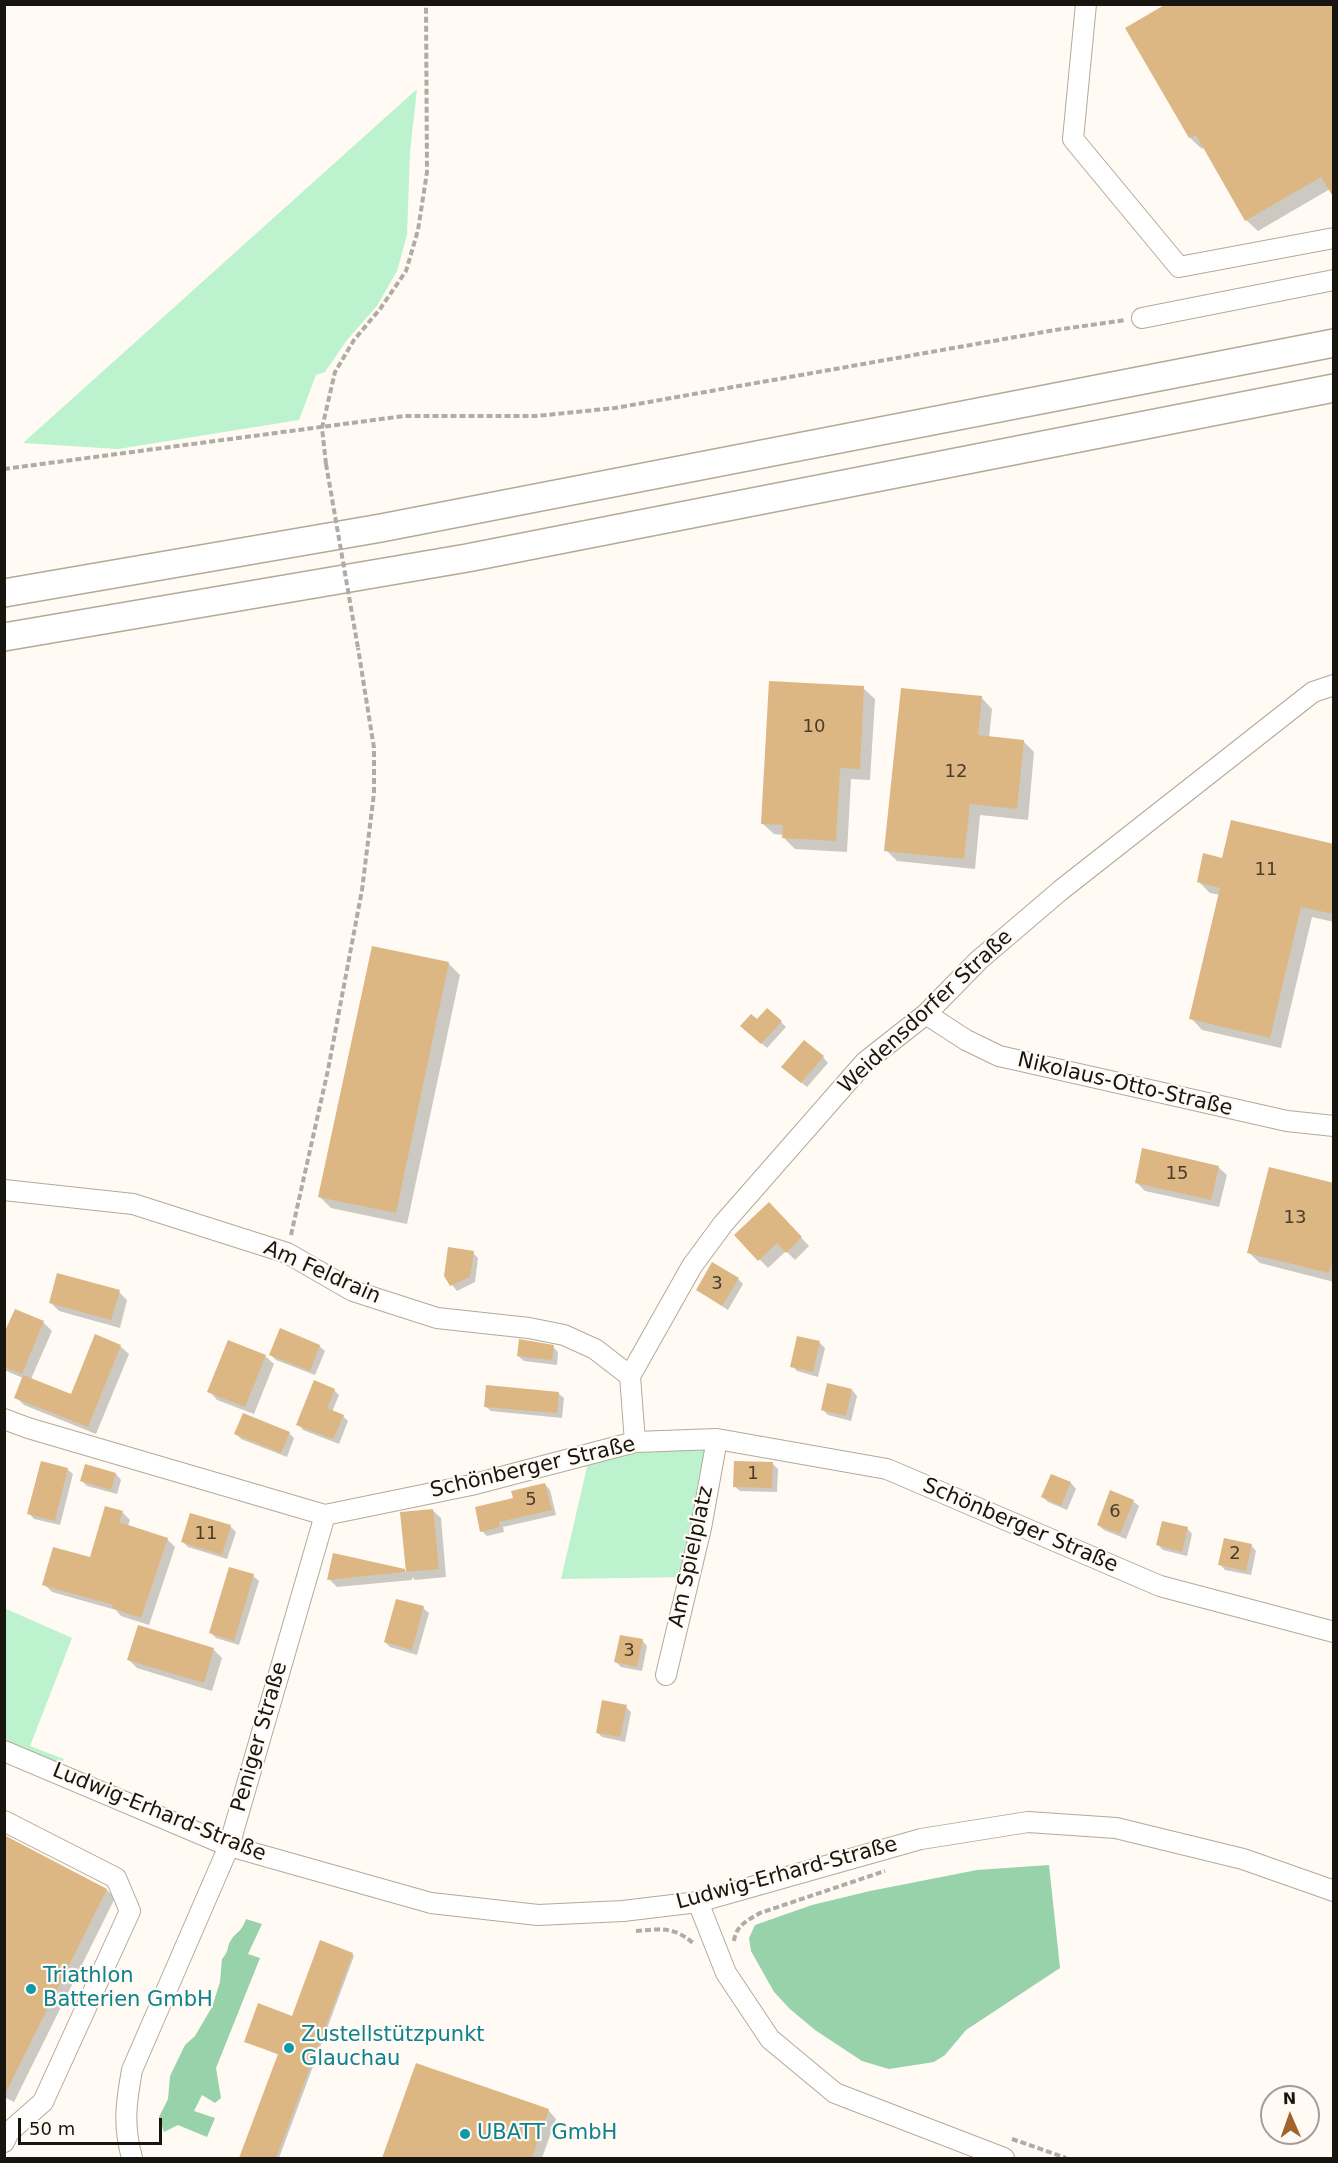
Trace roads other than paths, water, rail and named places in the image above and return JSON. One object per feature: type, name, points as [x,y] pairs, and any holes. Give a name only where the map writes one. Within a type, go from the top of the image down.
[{"type":"highway","points":[[4,593],[381,528],[1334,343]]},
{"type":"highway","points":[[4,637],[467,558],[1334,388]]},
{"type":"street","points":[[1086,4],[1072,139],[1179,267],[1334,238]]},
{"type":"street","points":[[1142,318],[1334,280]]},
{"type":"street","name":"Weidensdorfer Straße","points":[[630,1376],[692,1266],[723,1224],[865,1062],[926,1014],[979,960],[1061,890],[1313,692],[1334,685]]},
{"type":"street","name":"Nikolaus-Otto-Straße","points":[[926,1014],[966,1040],[999,1056],[1287,1121],[1334,1126]]},
{"type":"street","name":"Am Feldrain","points":[[4,1190],[133,1204],[287,1253],[353,1291],[437,1318],[529,1328],[564,1335],[595,1349],[630,1376]]},
{"type":"street","points":[[630,1376],[635,1442]]},
{"type":"street","name":"Schönberger Straße","points":[[4,1419],[325,1515],[471,1485],[635,1442],[717,1439],[887,1469],[1160,1586],[1334,1632]]},
{"type":"street","name":"Am Spielplatz","points":[[666,1675],[701,1528],[717,1439]]},
{"type":"street","name":"Peniger Straße","points":[[132,2158],[126,2129],[125,2106],[132,2070],[229,1846],[325,1515]]},
{"type":"street","name":"Ludwig-Erhard-Straße","points":[[4,1751],[229,1846],[431,1903],[538,1915],[623,1911],[698,1902],[921,1839],[1028,1822],[1116,1828],[1243,1859],[1334,1891]]},
{"type":"street","points":[[4,1821],[116,1878],[130,1911],[44,2102],[9,2132],[4,2142]]},
{"type":"street","points":[[698,1902],[726,1973],[770,2039],[826,2086],[845,2098],[1004,2158]]},
{"type":"place","name":"Triathlon Batterien GmbH","points":[[31,1989]]},
{"type":"place","name":"Zustellstützpunkt Glauchau","points":[[289,2048]]},
{"type":"place","name":"UBATT GmbH","points":[[465,2134]]}]
